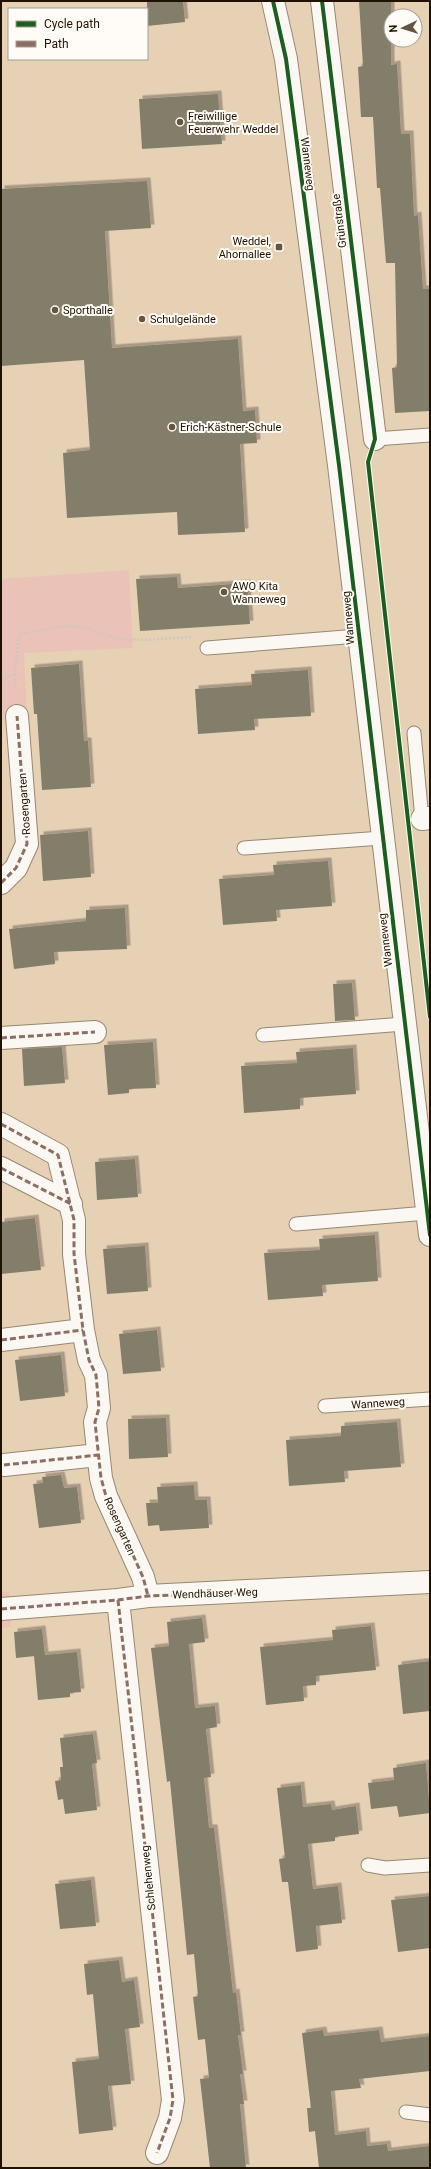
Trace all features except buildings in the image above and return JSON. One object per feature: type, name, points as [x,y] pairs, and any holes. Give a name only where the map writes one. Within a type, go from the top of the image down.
[{"type":"street","name":"Wanneweg","points":[[273,1],[286,59],[339,465],[404,1024],[425,1145],[427,1213],[430,1235]]},
{"type":"street","name":"Grünstraße","points":[[322,1],[375,439]]},
{"type":"street","name":"Rosengarten","points":[[1,884],[16,868],[27,844],[17,716]]},
{"type":"street","points":[[1,1038],[95,1032]]},
{"type":"street","name":"Rosengarten","points":[[1,1124],[58,1155],[74,1220],[74,1254],[83,1330],[89,1360],[96,1375],[99,1408],[95,1422],[98,1455],[106,1496],[143,1577],[148,1596]]},
{"type":"street","points":[[1,1168],[71,1204]]},
{"type":"street","points":[[1,1340],[83,1330]]},
{"type":"street","points":[[4,1465],[98,1455]]},
{"type":"street","name":"Wendhäuser Weg","points":[[1,1609],[118,1600],[148,1596],[430,1582]]},
{"type":"street","name":"Schlehenweg","points":[[118,1600],[173,2100],[170,2118],[157,2153]]},
{"type":"lane","points":[[375,439],[430,435]]},
{"type":"lane","name":"Wanneweg","points":[[207,648],[358,636]]},
{"type":"lane","points":[[414,734],[426,818]]},
{"type":"lane","points":[[244,848],[382,838]]},
{"type":"lane","points":[[263,1034],[404,1024]]},
{"type":"lane","points":[[296,1224],[427,1213]]},
{"type":"lane","name":"Wanneweg","points":[[325,1406],[430,1400]]},
{"type":"lane","points":[[368,1865],[385,1868],[430,1865]]},
{"type":"lane","points":[[406,2112],[430,2115]]},
{"type":"path","points":[[1,679],[15,674],[19,634],[65,626],[86,628],[120,639],[146,640],[194,636]]},
{"type":"shaded area","points":[[129,570],[133,648],[24,653],[27,717],[1,720],[1,579]]},
{"type":"shaded area","points":[[1,1592],[9,1592],[11,1627],[1,1628]]},
{"type":"marked path","points":[[1,883],[16,868],[27,844],[17,716]]},
{"type":"marked path","points":[[1,1038],[95,1032]]},
{"type":"marked path","points":[[1,1124],[58,1155],[74,1220],[74,1254],[83,1330],[89,1360],[96,1375],[99,1408],[95,1422],[101,1478],[106,1496],[143,1577],[148,1596]]},
{"type":"marked path","points":[[1,1168],[71,1204]]},
{"type":"marked path","points":[[1,1340],[83,1330]]},
{"type":"marked path","points":[[4,1465],[98,1455]]},
{"type":"marked path","points":[[1,1609],[118,1600],[148,1596],[236,1593]]},
{"type":"marked path","points":[[118,1600],[173,2100],[170,2118],[157,2153]]},
{"type":"cycle path","points":[[273,1],[286,59],[339,465],[430,1235]]},
{"type":"cycle path","points":[[322,1],[375,439],[368,462],[430,1017]]},
{"type":"place","name":"Freiwillige Feuerwehr Weddel","points":[[180,122]]},
{"type":"place","name":"Weddel, Ahornallee","points":[[279,247]]},
{"type":"place","name":"Sporthalle","points":[[55,310]]},
{"type":"place","name":"Schulgelände","points":[[142,319]]},
{"type":"place","name":"Erich-Kästner-Schule","points":[[172,427]]},
{"type":"place","name":"AWO Kita Wanneweg","points":[[224,592]]}]
